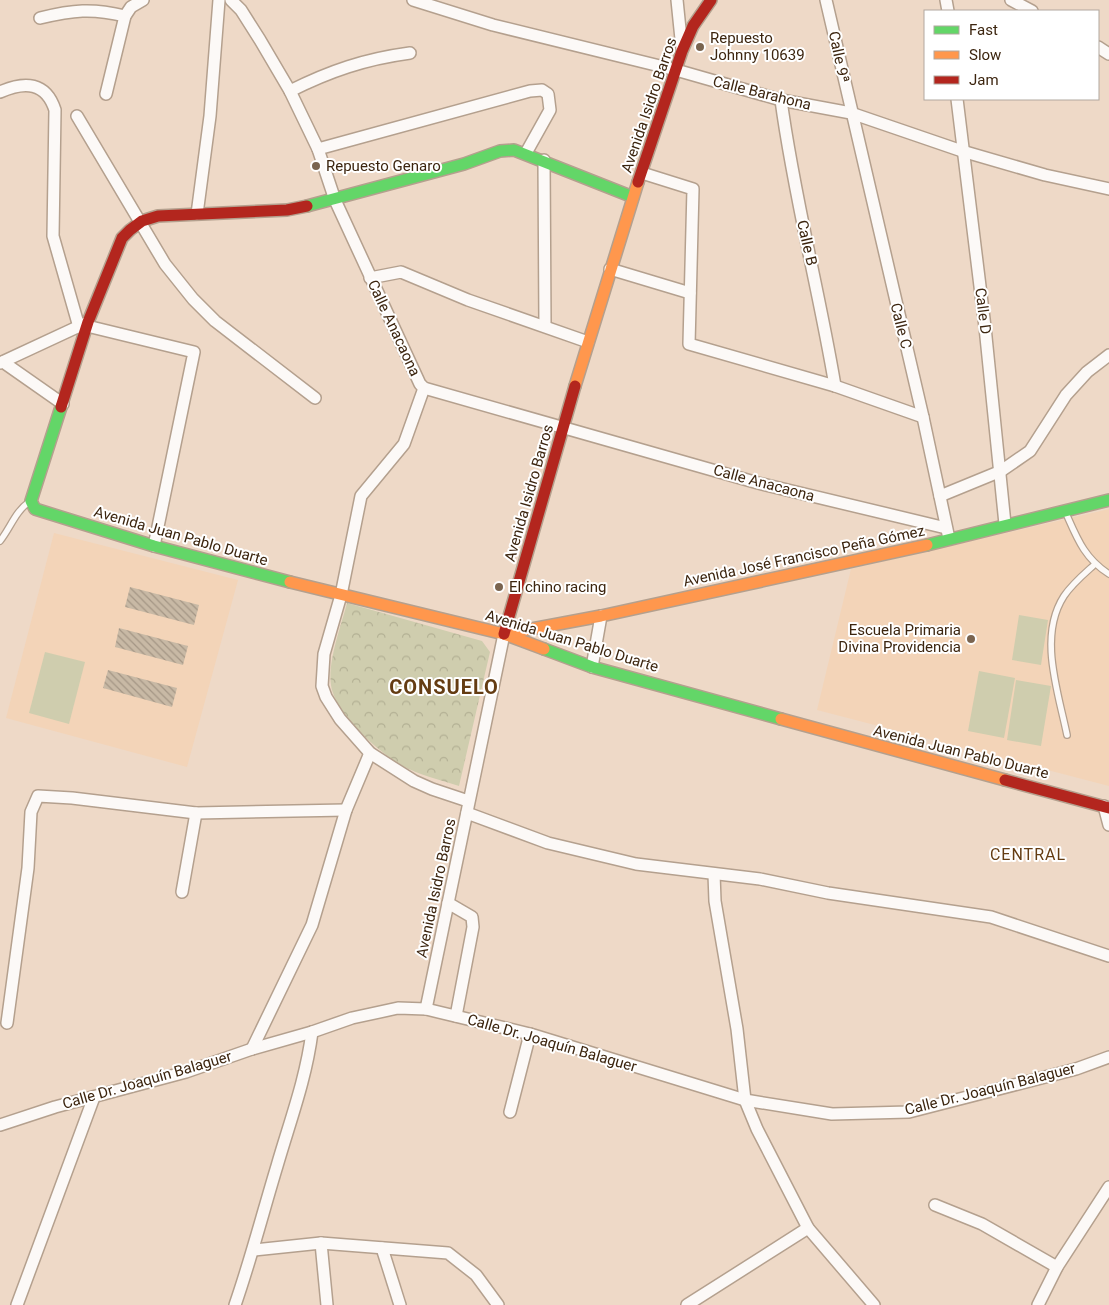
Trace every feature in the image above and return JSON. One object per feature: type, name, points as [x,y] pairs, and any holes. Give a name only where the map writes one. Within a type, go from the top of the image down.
[{"type":"street","points":[[106,94],[125,16],[131,7],[143,0]]},
{"type":"street","points":[[197,214],[210,116],[219,0]]},
{"type":"street","name":"Calle Anacaona","points":[[231,0],[241,10],[290,91],[318,148],[335,200],[370,278],[420,384],[424,388],[758,483],[946,528]]},
{"type":"street","name":"Calle Barahona","points":[[413,0],[493,25],[676,70],[781,100],[851,113],[962,151],[1045,175],[1109,189]]},
{"type":"street","points":[[677,0],[682,51]]},
{"type":"street","name":"Avenida Isidro Barros","points":[[426,1009],[504,634],[588,342],[633,197],[682,51],[694,26],[712,0]]},
{"type":"street","name":"Calle 9ª","points":[[826,0],[851,113]]},
{"type":"street","points":[[1011,0],[1030,10]]},
{"type":"street","points":[[40,18],[69,10],[89,9],[125,16]]},
{"type":"street","points":[[290,91],[330,71],[386,56],[410,53]]},
{"type":"street","points":[[0,92],[22,86],[38,87],[50,96],[53,102],[55,110],[54,242],[85,325]]},
{"type":"street","points":[[318,148],[530,91],[542,90],[548,94],[550,110],[526,153]]},
{"type":"street","name":"Calle B","points":[[781,100],[789,162],[822,307],[835,386]]},
{"type":"street","name":"Calle D","points":[[957,100],[962,151],[986,327],[1001,471],[1004,524]]},
{"type":"street","name":"Calle C","points":[[851,113],[923,417],[949,540]]},
{"type":"street","points":[[77,116],[165,264],[193,299],[215,321],[315,398]]},
{"type":"street","points":[[31,501],[63,404],[85,325],[122,238],[130,228],[140,222],[158,216],[287,210],[335,200],[464,164],[500,151],[514,150],[544,160],[633,197]]},
{"type":"street","points":[[544,160],[546,326]]},
{"type":"street","points":[[642,173],[693,189],[689,344],[835,386],[923,417]]},
{"type":"street","points":[[610,269],[690,293]]},
{"type":"street","points":[[370,278],[401,272],[468,300],[588,342]]},
{"type":"street","points":[[2,362],[85,325],[194,352],[154,546]]},
{"type":"street","points":[[940,496],[1001,471],[1030,452],[1066,395],[1087,372],[1109,355]]},
{"type":"street","points":[[2,362],[63,404]]},
{"type":"street","points":[[424,388],[404,444],[362,492],[340,595],[324,654],[322,686],[326,697],[340,719],[370,753],[414,781],[467,807],[554,845],[636,864],[760,879],[828,893],[991,916],[1109,956]]},
{"type":"street","name":"Avenida José Francisco Peña Gómez","points":[[504,634],[601,616],[949,540],[1004,524],[1109,500]]},
{"type":"street","name":"Avenida Juan Pablo Duarte","points":[[31,501],[35,509],[154,546],[340,595],[504,634],[592,667],[1106,807]]},
{"type":"street","points":[[592,667],[601,616]]},
{"type":"street","points":[[252,1049],[312,925],[346,810],[370,753]]},
{"type":"street","points":[[7,1023],[28,868],[31,812],[38,796],[72,798],[196,814],[346,810]]},
{"type":"street","points":[[1106,807],[1109,825]]},
{"type":"street","points":[[182,892],[196,814]]},
{"type":"street","points":[[714,874],[715,901],[737,1029],[745,1100],[757,1129],[808,1228],[874,1305]]},
{"type":"street","points":[[448,903],[472,917],[473,926],[456,1016]]},
{"type":"street","name":"Calle Dr. Joaquín Balaguer","points":[[0,1125],[186,1072],[352,1018],[398,1008],[426,1009],[530,1034],[745,1100],[832,1114],[909,1112],[1076,1069],[1109,1057]]},
{"type":"street","points":[[236,1305],[308,1067],[312,1032]]},
{"type":"street","points":[[510,1112],[530,1034]]},
{"type":"street","points":[[17,1305],[94,1097]]},
{"type":"street","points":[[1038,1305],[1057,1267],[1109,1187]]},
{"type":"street","points":[[935,1205],[982,1224],[1057,1267]]},
{"type":"street","points":[[687,1305],[808,1228]]},
{"type":"street","points":[[254,1250],[321,1243],[448,1253],[476,1275],[498,1305]]},
{"type":"street","points":[[321,1243],[327,1305]]},
{"type":"street","points":[[382,1248],[400,1305]]},
{"type":"lane","points":[[0,541],[11,527],[17,511],[31,501]]},
{"type":"lane","points":[[1064,510],[1079,543],[1094,564],[1109,574]]},
{"type":"lane","points":[[1067,735],[1052,655],[1051,631],[1056,610],[1065,594],[1094,564]]},
{"type":"shaded area","name":"Escuela Primaria Divina Providencia","points":[[1109,509],[1109,786],[817,710],[851,569]]},
{"type":"shaded area","points":[[54,533],[238,580],[187,767],[6,718]]},
{"type":"green space","points":[[347,603],[482,641],[490,652],[459,786],[415,772],[392,759],[362,734],[337,703],[331,684],[332,661]]},
{"type":"green space","points":[[1019,615],[1048,620],[1041,665],[1012,660]]},
{"type":"green space","points":[[45,652],[85,662],[69,724],[29,713]]},
{"type":"green space","points":[[979,671],[1015,678],[1004,738],[968,731]]},
{"type":"green space","points":[[1016,680],[1051,686],[1041,746],[1007,740]]},
{"type":"building","points":[[130,587],[199,605],[194,625],[125,607]]},
{"type":"building","points":[[119,628],[188,646],[183,665],[115,647]]},
{"type":"building","points":[[108,670],[177,688],[172,707],[103,688]]},
{"type":"traffic: fast","points":[[307,206],[464,164],[500,151],[514,150],[633,197]]},
{"type":"traffic: fast","points":[[61,407],[31,501],[35,509],[154,546],[290,582]]},
{"type":"traffic: fast","points":[[927,545],[1109,500]]},
{"type":"traffic: fast","points":[[544,649],[592,667],[781,719]]},
{"type":"traffic: slow","points":[[575,386],[638,182]]},
{"type":"traffic: slow","points":[[504,634],[601,616],[927,545]]},
{"type":"traffic: slow","points":[[290,582],[504,634],[544,649]]},
{"type":"traffic: slow","points":[[781,719],[1005,780]]},
{"type":"traffic: jam","points":[[638,182],[682,51],[693,26],[711,0]]},
{"type":"traffic: jam","points":[[61,407],[88,322],[122,238],[130,230],[142,221],[158,216],[287,210],[307,206]]},
{"type":"traffic: jam","points":[[504,634],[575,386]]},
{"type":"traffic: jam","points":[[1005,780],[1109,808]]},
{"type":"place","name":"Repuesto Johnny 10639","points":[[700,47]]},
{"type":"place","name":"Repuesto Genaro","points":[[316,166]]},
{"type":"place","name":"El chino racing","points":[[499,587]]},
{"type":"place","name":"Escuela Primaria Divina Providencia","points":[[971,639]]},
{"type":"district","name":"CONSUELO","points":[[444,687]]},
{"type":"district","name":"CENTRAL","points":[[1028,854]]}]
